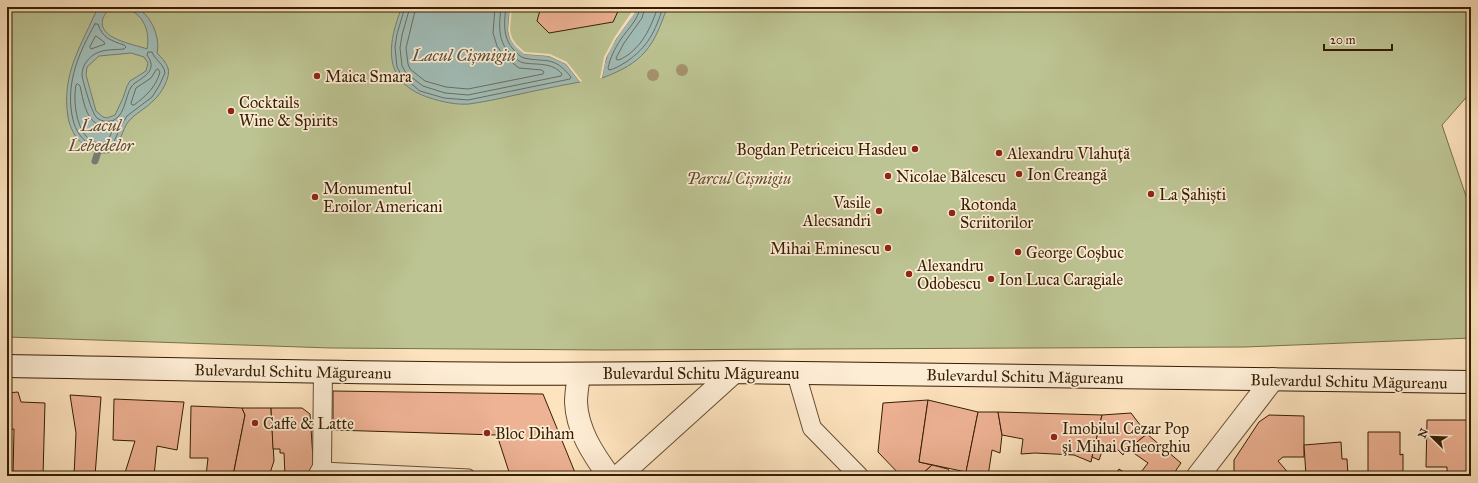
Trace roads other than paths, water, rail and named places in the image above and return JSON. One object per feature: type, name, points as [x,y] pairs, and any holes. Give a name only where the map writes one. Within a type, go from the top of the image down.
[{"type":"main road","name":"Bulevardul Schitu Măgureanu","points":[[7,366],[323,372],[579,374],[796,372],[1471,382]]},
{"type":"main road","points":[[619,476],[734,372]]},
{"type":"main road","name":"Bulevardul Schitu Măgureanu","points":[[579,374],[576,402],[578,417],[584,436],[595,457],[609,476]]},
{"type":"main road","points":[[1202,474],[1272,379]]},
{"type":"street","points":[[319,472],[323,372]]},
{"type":"street","points":[[796,372],[812,428],[859,476]]},
{"type":"lane","points":[[319,472],[469,474]]},
{"type":"water","name":"Lacul Lebedelor","points":[[98,7],[118,7],[109,10],[103,18],[102,25],[110,36],[126,43],[147,49],[148,42],[146,27],[143,21],[133,12],[119,7],[130,7],[138,9],[144,13],[149,19],[156,33],[158,47],[157,53],[166,64],[169,72],[165,85],[160,94],[128,122],[119,142],[114,149],[105,153],[94,151],[78,139],[70,125],[67,101],[67,87],[74,60]],"holes":[[[131,53],[144,57],[148,63],[146,71],[130,81],[115,115],[107,118],[103,117],[96,111],[86,75],[87,67],[99,56]]]},
{"type":"water","name":"Lacul Cișmigiu","points":[[402,7],[510,7],[508,30],[510,39],[524,54],[549,56],[566,64],[580,82],[469,104],[450,103],[430,98],[415,91],[404,83],[396,73],[392,62],[391,49],[393,36]]},
{"type":"water","points":[[637,7],[667,7],[657,33],[645,52],[628,66],[602,78],[609,52]]},
{"type":"waterway","points":[[95,161],[98,152]]},
{"type":"place","name":"Maica Smara","points":[[317,76]]},
{"type":"place","name":"Cocktails Wine & Spirits","points":[[231,111]]},
{"type":"place","name":"Bogdan Petriceicu Hasdeu","points":[[915,149]]},
{"type":"place","name":"Alexandru Vlahuță","points":[[999,153]]},
{"type":"place","name":"Ion Creangă","points":[[1019,174]]},
{"type":"place","name":"Nicolae Bălcescu","points":[[888,176]]},
{"type":"place","name":"La Șahiști","points":[[1151,194]]},
{"type":"place","name":"Monumentul Eroilor Americani","points":[[315,197]]},
{"type":"place","name":"Vasile Alecsandri","points":[[879,211]]},
{"type":"place","name":"Rotonda Scriitorilor","points":[[952,213]]},
{"type":"place","name":"Mihai Eminescu","points":[[888,248]]},
{"type":"place","name":"George Coșbuc","points":[[1018,252]]},
{"type":"place","name":"Alexandru Odobescu","points":[[909,274]]},
{"type":"place","name":"Ion Luca Caragiale","points":[[991,279]]},
{"type":"place","name":"Caffe & Latte","points":[[255,423]]},
{"type":"place","name":"Bloc Diham","points":[[487,433]]},
{"type":"place","name":"Imobilul Cezar Pop şi Mihai Gheorghiu","points":[[1054,437]]},
{"type":"park label","name":"Parcul Cișmigiu","points":[[739,178]]}]
